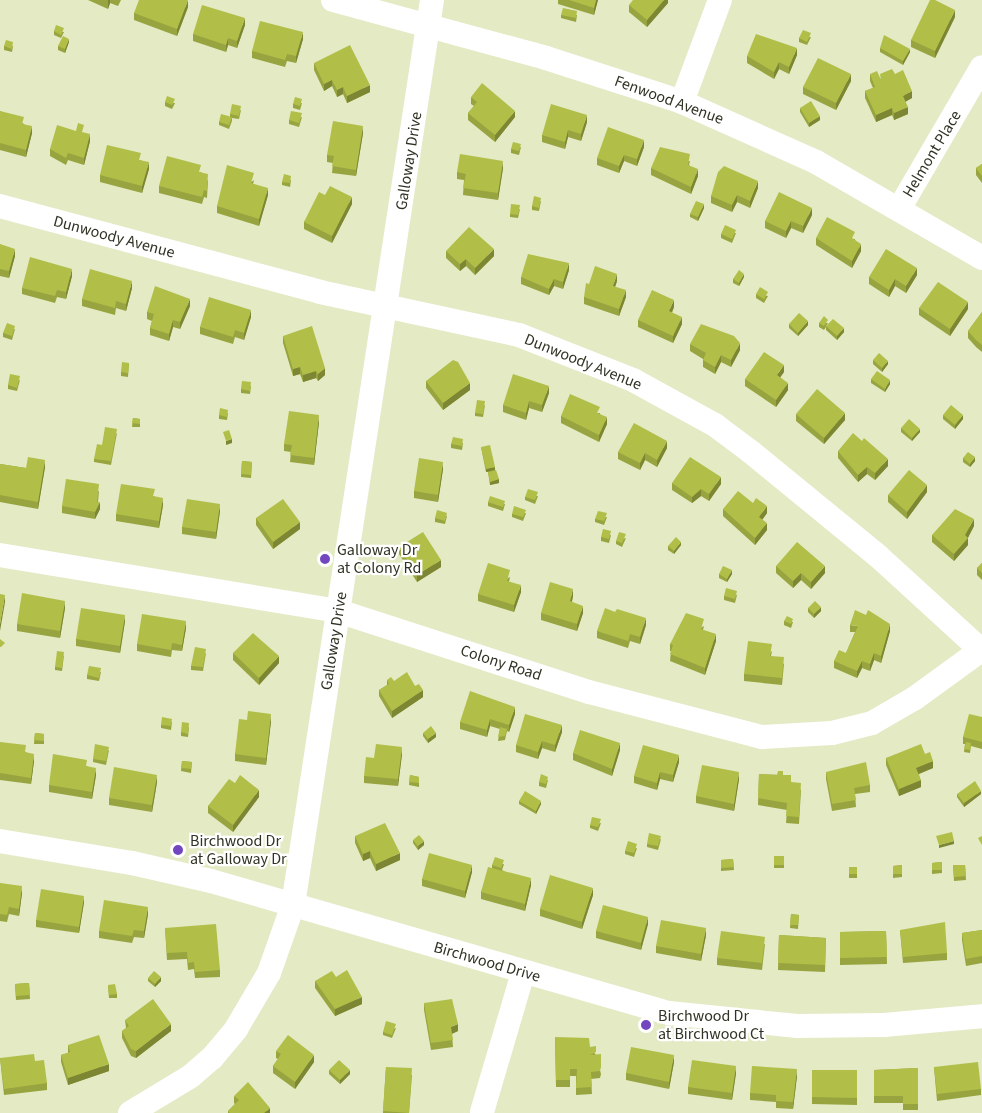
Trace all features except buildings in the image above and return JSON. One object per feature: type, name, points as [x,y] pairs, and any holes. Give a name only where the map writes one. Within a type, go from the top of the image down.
[{"type":"street","name":"Fenwood Avenue","points":[[333,0],[430,25],[682,102],[816,162],[982,258]]},
{"type":"street","name":"Galloway Drive","points":[[130,1113],[185,1081],[212,1058],[236,1029],[270,973],[293,904],[430,25],[432,0]]},
{"type":"street","points":[[682,102],[720,0]]},
{"type":"street","name":"Helmont Place","points":[[899,209],[982,68]]},
{"type":"street","name":"Dunwoody Avenue","points":[[0,206],[386,308],[552,345],[633,380],[715,425],[878,556],[981,651]]},
{"type":"street","name":"Colony Road","points":[[0,555],[338,611],[599,695],[762,737],[832,733],[872,723],[915,698],[981,651]]},
{"type":"street","name":"Birchwood Drive","points":[[0,841],[132,862],[293,904],[523,973],[669,1013],[797,1026],[884,1025],[982,1016]]},
{"type":"street","points":[[482,1112],[523,973]]},
{"type":"place","name":"Galloway Dr at Colony Rd","points":[[325,559]]},
{"type":"place","name":"Birchwood Dr at Galloway Dr","points":[[178,850]]},
{"type":"place","name":"Birchwood Dr at Birchwood Ct","points":[[646,1025]]}]
